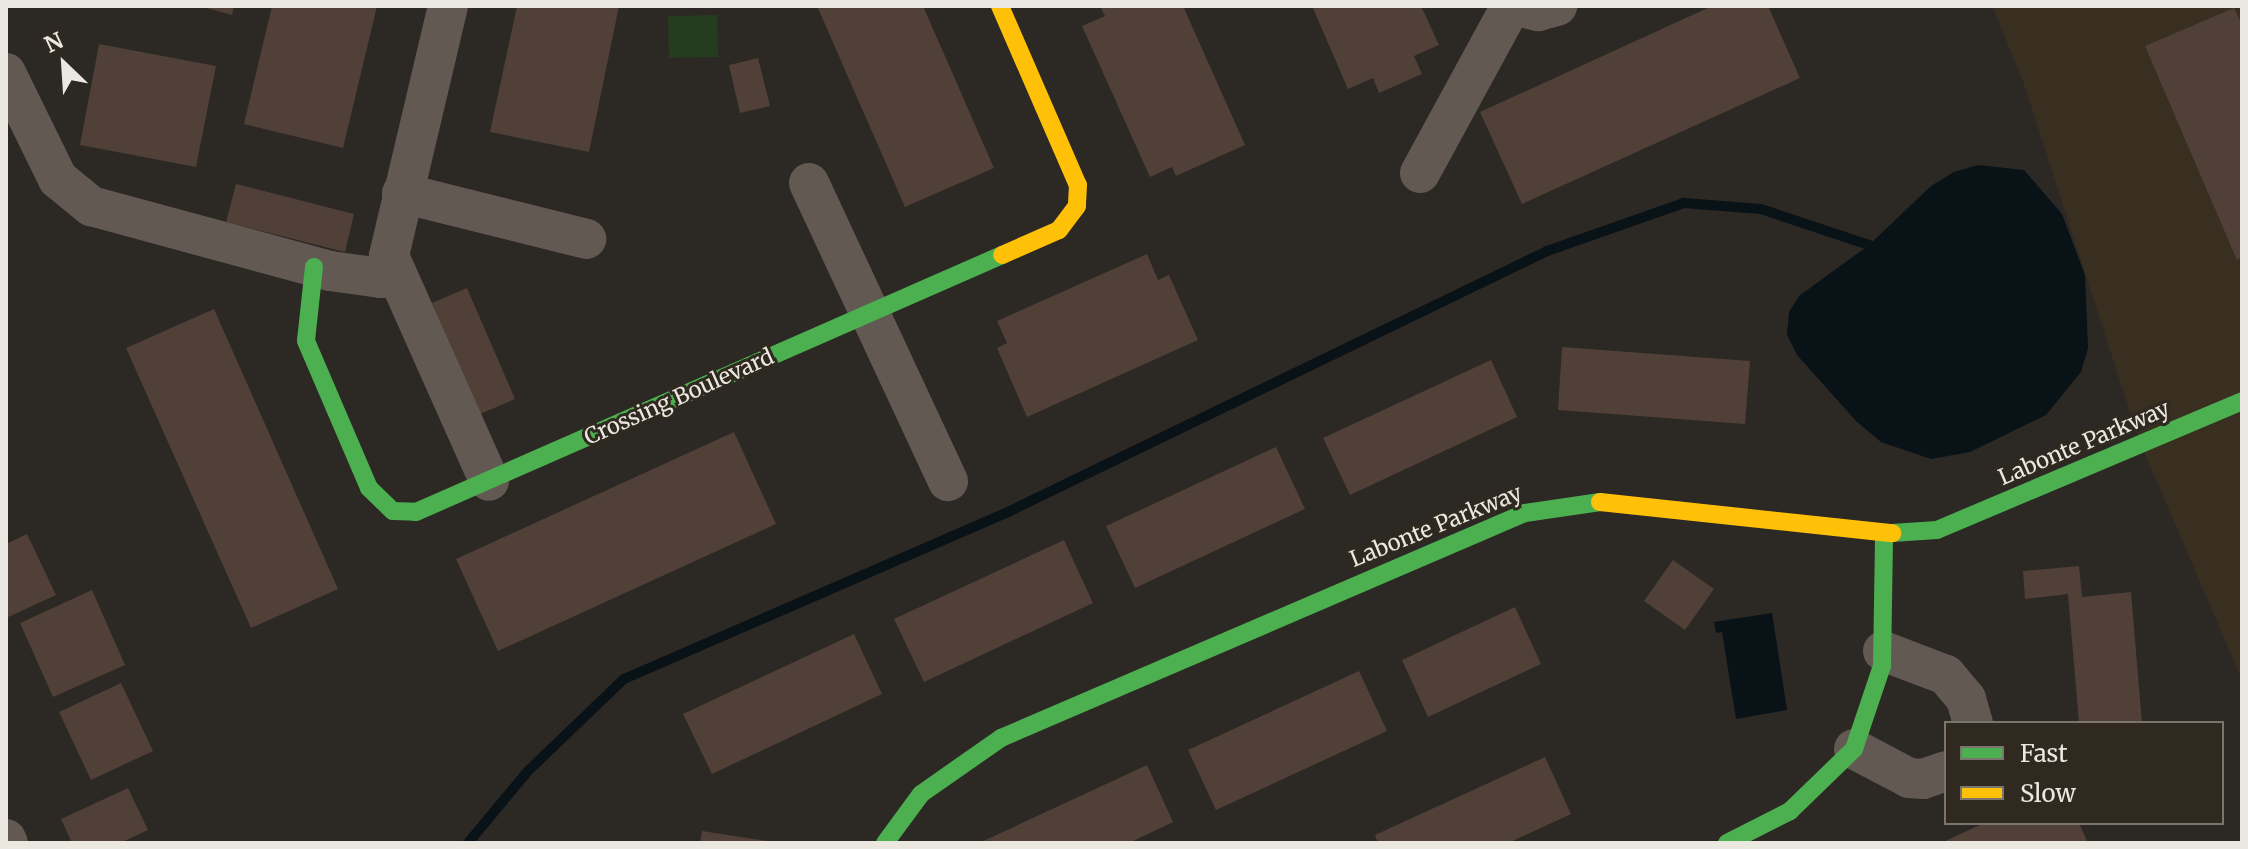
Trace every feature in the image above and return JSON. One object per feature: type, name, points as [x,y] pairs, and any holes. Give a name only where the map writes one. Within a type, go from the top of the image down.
[{"type":"street","points":[[448,6],[389,256],[394,274],[489,481]]},
{"type":"street","name":"Crossing Boulevard","points":[[314,267],[304,324],[306,341],[375,497],[400,514],[489,481],[869,313],[1048,238],[1077,206],[1074,172],[1000,6]]},
{"type":"street","points":[[1420,173],[1514,6],[1538,11],[1557,6]]},
{"type":"street","points":[[6,73],[58,179],[91,206],[314,267],[360,277],[394,274]]},
{"type":"street","points":[[809,183],[948,481]]},
{"type":"street","points":[[402,193],[586,239]]},
{"type":"street","name":"Labonte Parkway","points":[[885,843],[921,794],[1001,738],[1525,513],[1569,503],[1615,502],[1884,534],[1937,530],[2242,401]]},
{"type":"street","points":[[1727,843],[1790,811],[1854,749],[1878,686],[1883,651],[1884,534]]},
{"type":"street","points":[[1883,651],[1946,675],[1966,699],[1972,721]]},
{"type":"street","points":[[1854,749],[1909,778],[1923,779],[1944,772]]},
{"type":"shaded area","points":[[1992,6],[2242,6],[2242,680],[2139,440],[2023,81]]},
{"type":"shaded area","points":[[1978,165],[2024,170],[2062,214],[2085,275],[2088,348],[2081,372],[2046,415],[1970,452],[1931,459],[1881,442],[1856,421],[1797,355],[1787,335],[1789,312],[1799,296],[1869,245],[1931,186],[1954,172]]},
{"type":"shaded area","points":[[1772,613],[1787,710],[1736,719],[1722,632],[1716,633],[1714,622]]},
{"type":"green space","points":[[717,15],[718,57],[669,58],[668,16]]},
{"type":"building","points":[[199,6],[234,6],[232,15]]},
{"type":"building","points":[[272,6],[377,6],[343,148],[244,124]]},
{"type":"building","points":[[517,6],[619,6],[589,152],[490,132]]},
{"type":"building","points":[[817,6],[923,6],[994,168],[905,207]]},
{"type":"building","points":[[1100,6],[1183,6],[1245,145],[1176,176],[1172,167],[1150,177],[1082,26],[1105,16]]},
{"type":"building","points":[[1312,6],[1421,6],[1439,45],[1414,56],[1422,74],[1379,93],[1373,78],[1348,89]]},
{"type":"building","points":[[1712,6],[1768,6],[1800,78],[1522,204],[1480,112]]},
{"type":"building","points":[[2234,8],[2242,25],[2242,257],[2237,260],[2145,46]]},
{"type":"building","points":[[99,44],[216,66],[196,167],[80,145]]},
{"type":"building","points":[[758,58],[770,106],[740,113],[729,65]]},
{"type":"building","points":[[236,184],[354,214],[345,252],[226,222]]},
{"type":"building","points":[[1147,254],[1158,280],[1169,275],[1198,340],[1027,417],[997,348],[1007,343],[997,321]]},
{"type":"building","points":[[467,288],[515,399],[480,414],[432,303]]},
{"type":"building","points":[[214,309],[338,589],[251,628],[126,348]]},
{"type":"building","points":[[1562,347],[1750,361],[1745,424],[1558,410]]},
{"type":"building","points":[[1491,360],[1517,417],[1350,495],[1323,438]]},
{"type":"building","points":[[734,432],[776,524],[498,651],[456,559]]},
{"type":"building","points":[[1276,447],[1305,509],[1135,588],[1106,526]]},
{"type":"building","points":[[27,534],[56,595],[6,618],[6,544]]},
{"type":"building","points":[[1064,540],[1093,603],[924,682],[894,619]]},
{"type":"building","points":[[1673,560],[1714,589],[1685,630],[1644,601]]},
{"type":"building","points":[[2079,566],[2082,597],[2131,592],[2142,721],[2079,721],[2068,594],[2025,599],[2023,571]]},
{"type":"building","points":[[92,590],[125,665],[53,697],[20,623]]},
{"type":"building","points":[[1515,607],[1541,664],[1428,717],[1402,660]]},
{"type":"building","points":[[854,634],[882,694],[712,774],[683,714]]},
{"type":"building","points":[[1359,671],[1387,731],[1216,810],[1188,750]]},
{"type":"building","points":[[121,683],[153,751],[91,780],[59,712]]},
{"type":"building","points":[[1545,757],[1571,814],[1508,843],[1378,843],[1375,835]]},
{"type":"building","points":[[1147,765],[1173,822],[1129,843],[979,843]]},
{"type":"building","points":[[128,788],[148,830],[120,843],[72,843],[61,819]]},
{"type":"building","points":[[1980,825],[2080,825],[2088,843],[1941,843]]},
{"type":"building","points":[[702,831],[768,841],[768,843],[700,843]]},
{"type":"waterway","points":[[468,843],[528,771],[624,679],[1010,511],[1547,251],[1684,203],[1761,209],[1869,245]]},
{"type":"traffic: fast","points":[[314,267],[306,341],[369,488],[393,511],[416,512],[1002,255]]},
{"type":"traffic: fast","points":[[1892,533],[1937,530],[2242,401]]},
{"type":"traffic: fast","points":[[885,843],[921,794],[1001,738],[1525,513],[1600,502]]},
{"type":"traffic: fast","points":[[1727,843],[1790,811],[1854,749],[1882,666],[1884,534]]},
{"type":"traffic: slow","points":[[1000,6],[1078,185],[1077,206],[1059,230],[1002,255]]},
{"type":"traffic: slow","points":[[1600,502],[1892,533]]}]
